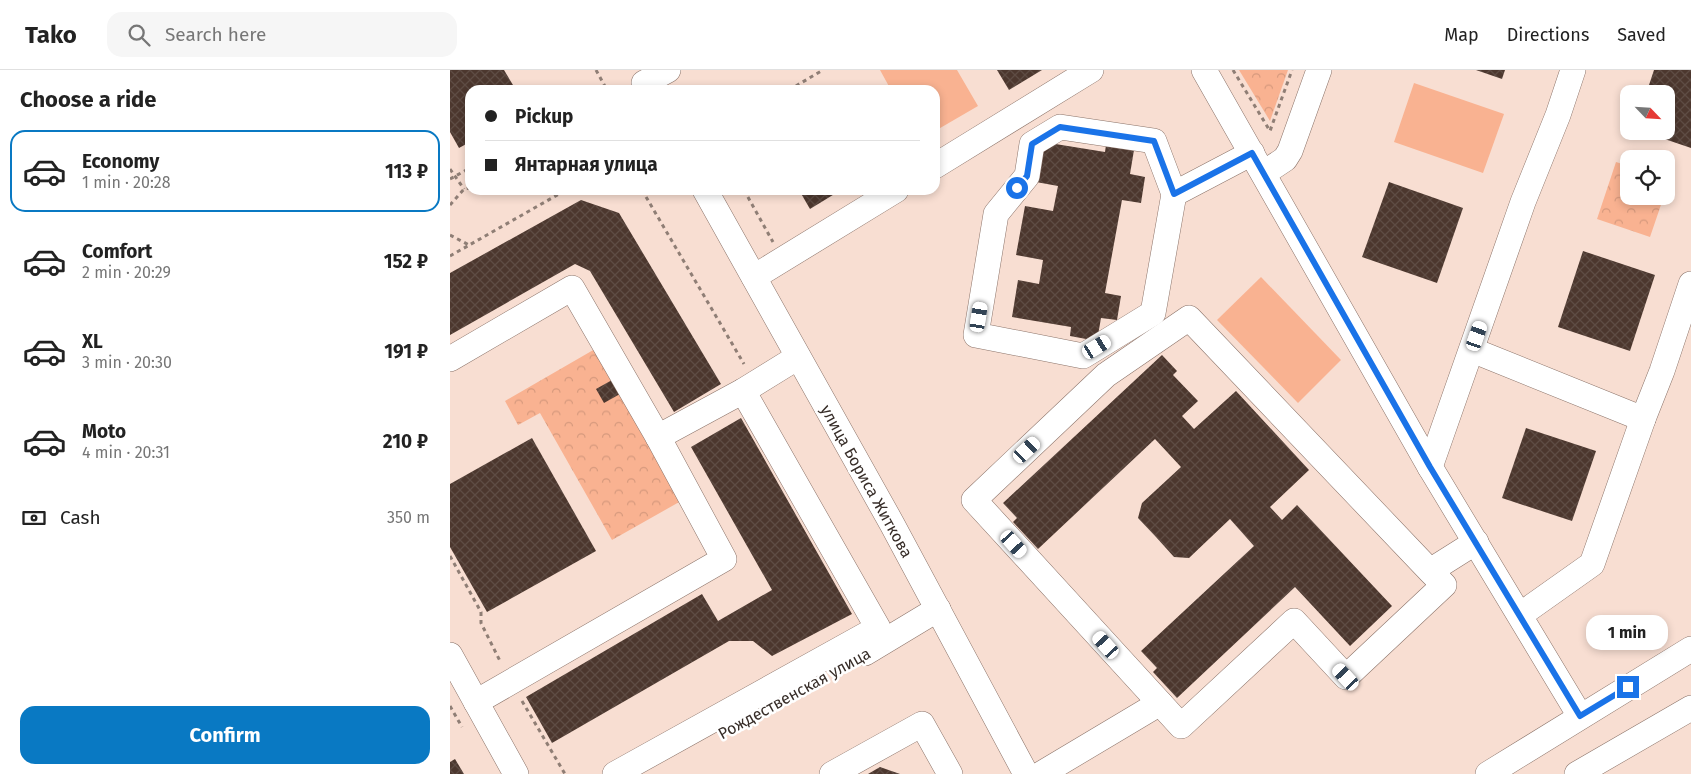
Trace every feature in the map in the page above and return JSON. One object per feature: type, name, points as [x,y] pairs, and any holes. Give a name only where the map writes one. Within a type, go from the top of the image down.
[{"type":"street","points":[[643,81],[668,70]]},
{"type":"street","points":[[940,163],[1091,70]]},
{"type":"street","points":[[1204,70],[1430,467],[1580,716]]},
{"type":"street","points":[[1174,194],[1258,163],[1285,159],[1290,151],[1319,70]]},
{"type":"street","points":[[1430,467],[1523,202],[1558,115],[1573,70]]},
{"type":"street","points":[[1060,127],[1154,141],[1174,194],[1153,313],[1083,356],[976,335],[996,214],[1027,176],[1032,144],[1060,127]]},
{"type":"street","name":"улица Бориса Житкова","points":[[708,195],[938,610],[1026,774]]},
{"type":"street","points":[[754,277],[888,195]]},
{"type":"street","points":[[1520,616],[1592,564],[1662,371],[1691,284]]},
{"type":"street","points":[[450,359],[572,288],[658,437],[724,559],[476,702]]},
{"type":"street","points":[[1190,318],[1430,571],[1444,585],[1346,677],[1294,622],[1181,726],[974,500],[1106,375],[1190,318]]},
{"type":"street","points":[[1472,350],[1643,419]]},
{"type":"street","points":[[658,437],[749,387],[798,357]]},
{"type":"street","points":[[615,774],[878,628],[749,387]]},
{"type":"street","points":[[1430,571],[1476,542]]},
{"type":"street","name":"Рождественская улица","points":[[650,774],[938,610]]},
{"type":"street","points":[[1488,774],[1691,648]]},
{"type":"street","points":[[450,656],[516,774]]},
{"type":"street","points":[[1040,774],[1160,703]]},
{"type":"street","points":[[1576,774],[1691,708]]},
{"type":"street","points":[[832,774],[922,724],[950,774]]},
{"type":"path","points":[[596,70],[604,85]]},
{"type":"path","points":[[798,85],[823,70]]},
{"type":"path","points":[[1233,70],[1270,130],[1292,70]]},
{"type":"path","points":[[450,170],[464,189],[450,205]]},
{"type":"path","points":[[450,179],[465,171]]},
{"type":"path","points":[[450,256],[557,195]]},
{"type":"path","points":[[645,195],[749,387]]},
{"type":"path","points":[[747,195],[776,248]]},
{"type":"path","points":[[450,235],[469,245]]},
{"type":"green space","points":[[880,70],[957,70],[978,106],[940,128],[940,85],[888,85]]},
{"type":"green space","points":[[1239,70],[1288,70],[1270,121]]},
{"type":"green space","points":[[1414,83],[1504,114],[1483,173],[1394,142]]},
{"type":"green space","points":[[1616,162],[1620,163],[1620,205],[1661,205],[1650,237],[1597,219]]},
{"type":"green space","points":[[1261,277],[1341,360],[1298,403],[1217,320]]},
{"type":"green space","points":[[595,349],[681,501],[612,540],[540,413],[518,425],[505,401]]},
{"type":"building","points":[[450,70],[504,70],[513,85],[465,85],[465,145],[459,148],[450,132]]},
{"type":"building","points":[[997,70],[1042,70],[1009,90]]},
{"type":"building","points":[[1476,70],[1505,70],[1502,79]]},
{"type":"building","points":[[1654,70],[1691,70],[1691,148],[1668,140],[1675,140],[1675,85],[1649,85]]},
{"type":"building","points":[[1043,142],[1105,152],[1106,145],[1134,150],[1130,174],[1145,177],[1141,203],[1122,200],[1105,293],[1121,296],[1117,320],[1101,318],[1097,341],[1070,336],[1071,327],[1012,317],[1018,280],[1039,284],[1043,260],[1016,255],[1025,206],[1053,211],[1058,186],[1036,182]]},
{"type":"building","points":[[1389,182],[1463,208],[1437,283],[1362,257]]},
{"type":"building","points":[[802,195],[833,195],[810,209]]},
{"type":"building","points":[[581,200],[619,213],[721,384],[674,412],[590,271],[575,264],[450,335],[450,273]]},
{"type":"building","points":[[1583,251],[1655,275],[1630,351],[1558,327]]},
{"type":"building","points":[[1162,355],[1177,371],[1173,375],[1198,401],[1182,416],[1194,429],[1236,391],[1309,470],[1270,507],[1282,520],[1297,505],[1392,606],[1350,646],[1295,587],[1177,698],[1153,672],[1157,668],[1141,651],[1254,546],[1230,519],[1189,558],[1174,557],[1138,518],[1142,503],[1181,467],[1155,439],[1038,549],[1013,522],[1017,518],[1003,503]]},
{"type":"building","points":[[612,380],[620,394],[604,403],[596,389]]},
{"type":"building","points":[[741,418],[852,614],[772,656],[753,641],[729,641],[552,743],[526,697],[702,594],[718,621],[772,590],[691,447]]},
{"type":"building","points":[[1526,428],[1596,451],[1572,521],[1502,498]]},
{"type":"building","points":[[532,438],[596,551],[487,612],[450,547],[450,484]]},
{"type":"building","points":[[455,759],[464,774],[450,774],[450,762]]},
{"type":"building","points":[[880,767],[900,774],[868,774]]},
{"type":"route","points":[[1017,188],[1027,176],[1032,144],[1060,127],[1154,141],[1174,194],[1252,153],[1430,467],[1580,716],[1628,687]]}]
